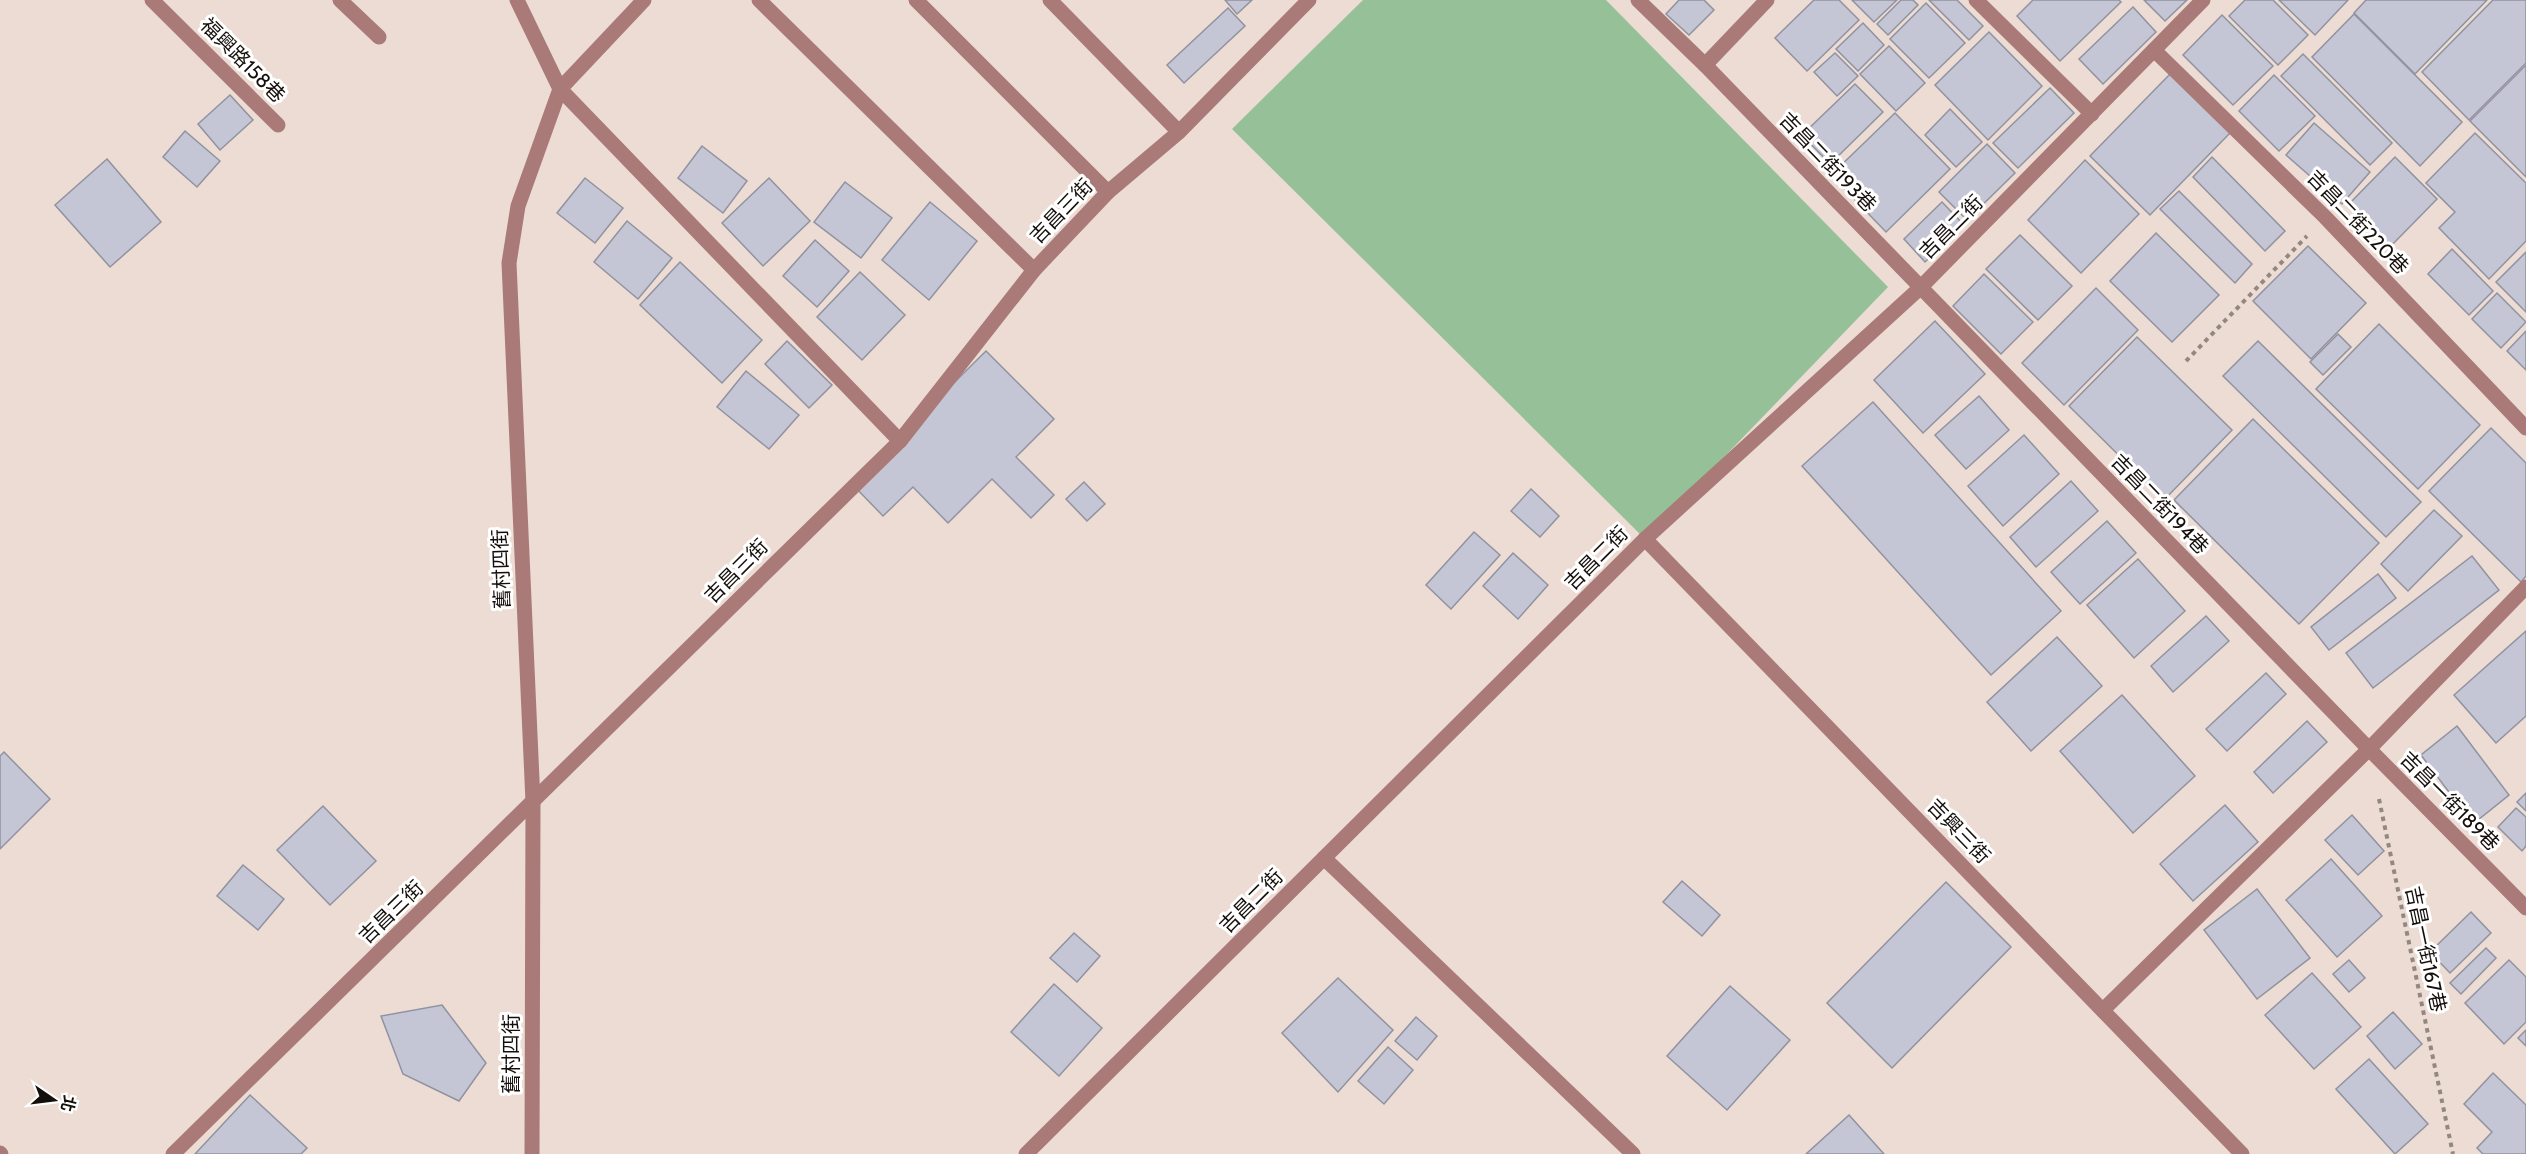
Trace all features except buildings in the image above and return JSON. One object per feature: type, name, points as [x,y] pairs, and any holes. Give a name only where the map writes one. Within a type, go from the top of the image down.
[{"type":"street","name":"福興路158巷","points":[[152,0],[278,125]]},
{"type":"street","points":[[340,0],[379,38]]},
{"type":"street","points":[[517,0],[560,88],[900,441]]},
{"type":"street","points":[[560,88],[644,0]]},
{"type":"street","points":[[759,0],[1034,270]]},
{"type":"street","points":[[916,0],[1108,192]]},
{"type":"street","points":[[1050,0],[1179,132]]},
{"type":"street","name":"吉昌二街193巷","points":[[1638,0],[1705,65],[1920,288]]},
{"type":"street","points":[[1705,65],[1767,0]]},
{"type":"street","points":[[1976,0],[2092,114]]},
{"type":"street","name":"吉昌二街","points":[[1026,1154],[1645,539],[1920,288],[2203,0]]},
{"type":"street","name":"吉昌三街","points":[[173,1154],[900,441],[1034,270],[1108,192],[1179,132],[1302,3]]},
{"type":"street","name":"吉昌二街220巷","points":[[2154,50],[2325,217],[2526,428]]},
{"type":"street","name":"舊村四街","points":[[532,1154],[533,802],[509,263],[518,206],[560,88]]},
{"type":"street","name":"吉昌二街194巷","points":[[1920,288],[2369,749]]},
{"type":"street","name":"吉興三街","points":[[1645,539],[2242,1154]]},
{"type":"street","points":[[2103,1010],[2369,749],[2526,587]]},
{"type":"street","name":"吉昌一街189巷","points":[[2369,749],[2526,908]]},
{"type":"street","points":[[1324,858],[1633,1154]]},
{"type":"path","points":[[2186,361],[2325,217]]},
{"type":"path","name":"吉昌一街167巷","points":[[2378,796],[2453,1154]]},
{"type":"green space","points":[[1363,0],[1606,0],[1888,287],[1645,539],[1232,129]]}]
